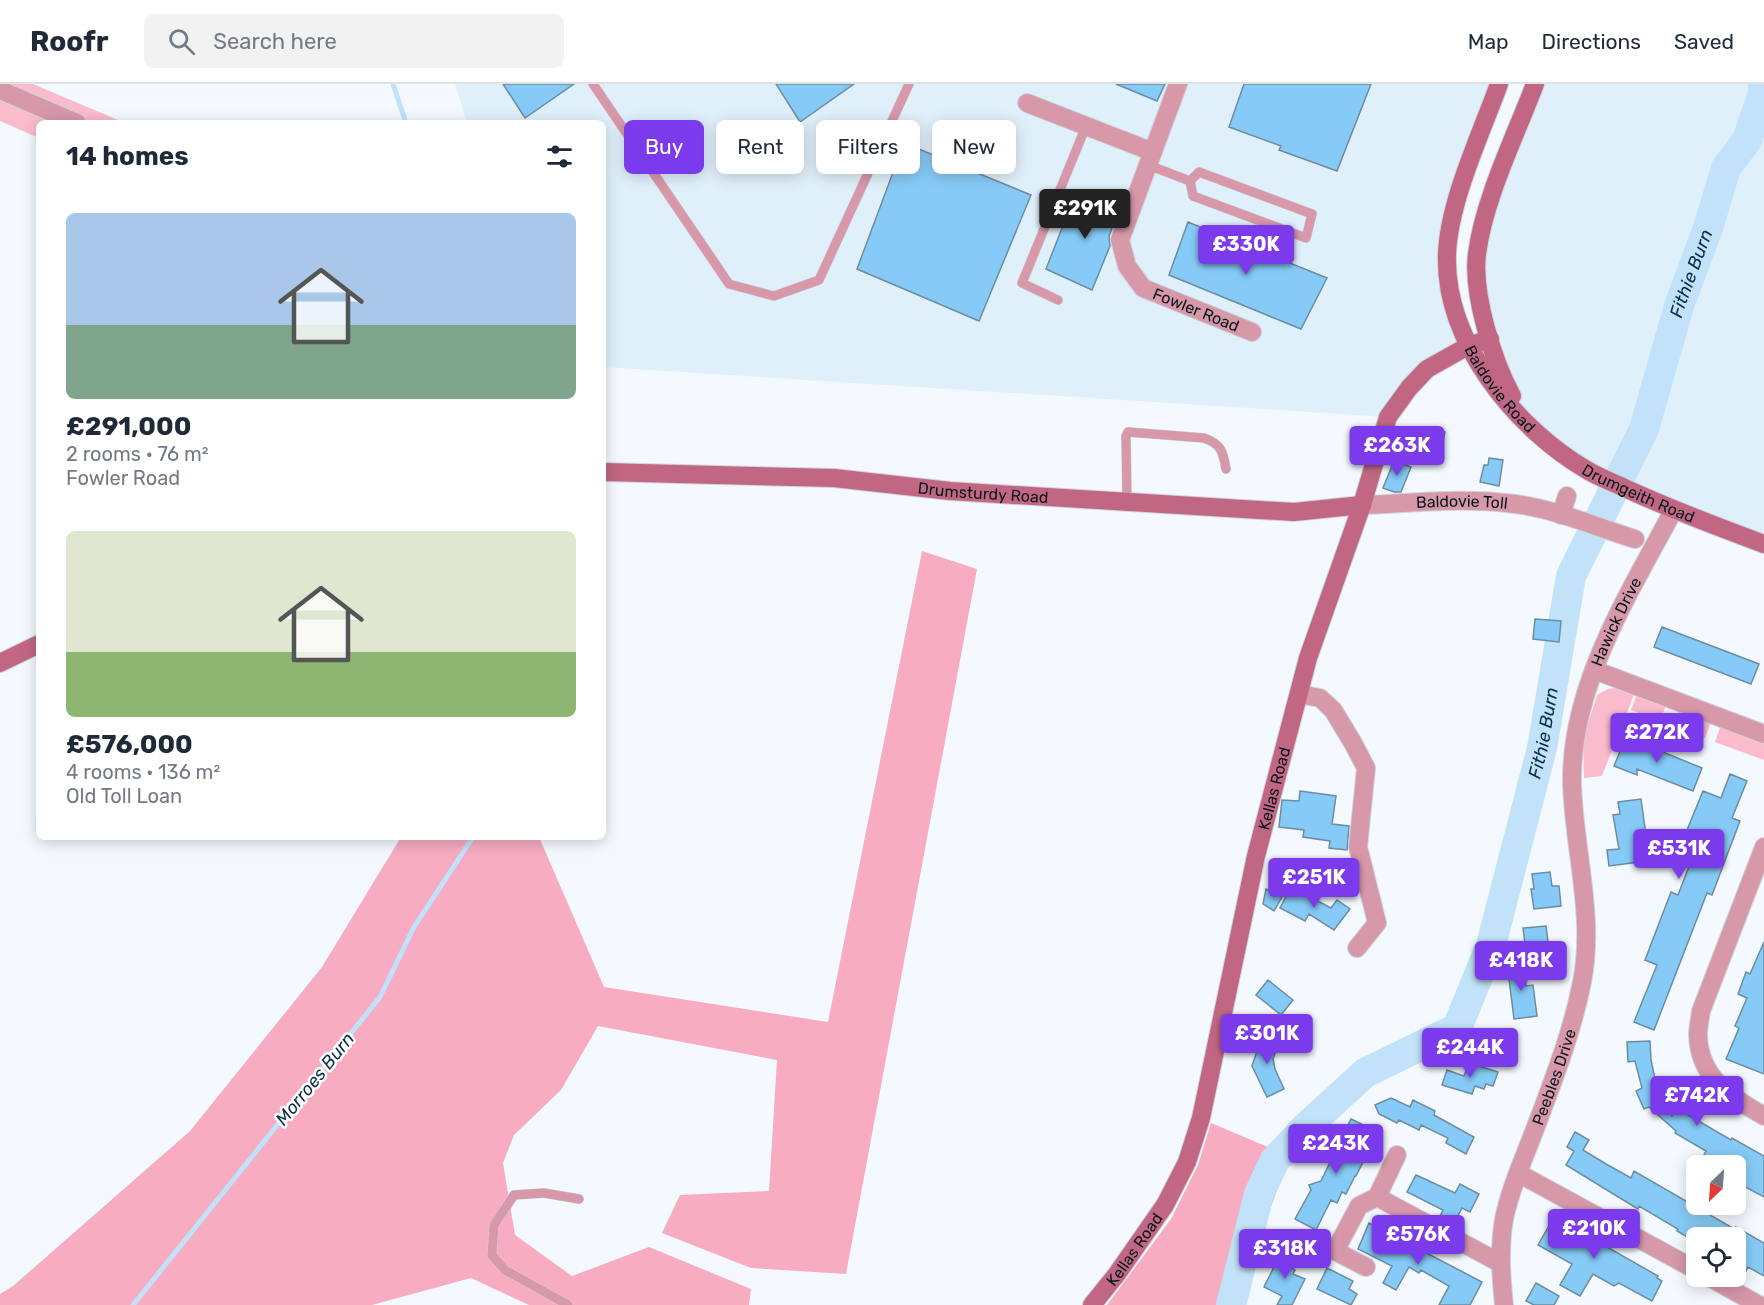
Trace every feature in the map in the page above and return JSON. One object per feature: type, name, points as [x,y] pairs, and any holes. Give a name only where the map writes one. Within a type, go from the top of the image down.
[{"type":"main road","name":"Baldovie Road","points":[[1499,84],[1463,183],[1453,217],[1447,254],[1451,297],[1468,346],[1491,382],[1526,421]]},
{"type":"main road","name":"Baldovie Road","points":[[1526,421],[1506,385],[1490,339],[1479,291],[1477,256],[1491,198],[1535,84]]},
{"type":"main road","name":"Kellas Road","points":[[1092,1305],[1117,1274],[1165,1204],[1191,1151],[1201,1118],[1256,856],[1308,657],[1362,506],[1388,417],[1409,388],[1427,369],[1468,346],[1490,339]]},
{"type":"main road","name":"Drumgeith Road","points":[[1526,421],[1558,451],[1589,471],[1673,511],[1764,544]]},
{"type":"main road","name":"Drumsturdy Road","points":[[606,472],[834,478],[950,491],[1294,512],[1362,506]]},
{"type":"main road","points":[[0,663],[36,645]]},
{"type":"street","name":"Fowler Road","points":[[1178,84],[1120,240],[1126,266],[1143,288],[1252,332]]},
{"type":"street","points":[[0,90],[70,120]]},
{"type":"street","points":[[1027,103],[1086,126],[1150,158]]},
{"type":"street","points":[[1562,515],[1567,496]]},
{"type":"street","name":"Baldovie Toll","points":[[1362,506],[1473,500],[1517,504],[1579,520],[1629,537]]},
{"type":"street","name":"Hawick Drive","points":[[1673,511],[1610,631],[1594,670],[1764,734]]},
{"type":"street","name":"Peebles Drive","points":[[1504,1305],[1500,1263],[1504,1219],[1576,1010],[1583,975],[1586,936],[1585,897],[1572,782],[1574,738],[1594,670]]},
{"type":"street","points":[[1299,694],[1320,698],[1333,710],[1366,768],[1358,847],[1377,923],[1357,948]]},
{"type":"street","points":[[1764,847],[1701,1011],[1698,1035],[1703,1059],[1715,1082],[1734,1099],[1764,1116]]},
{"type":"street","points":[[1335,1251],[1359,1206],[1377,1197],[1397,1155]]},
{"type":"street","points":[[1518,1173],[1686,1265]]},
{"type":"street","points":[[1377,1197],[1500,1263]]},
{"type":"street","points":[[1304,1244],[1335,1251],[1366,1267]]},
{"type":"street","points":[[1725,1287],[1749,1302]]},
{"type":"lane","points":[[593,84],[729,284],[774,296],[819,280],[909,84]]},
{"type":"lane","points":[[1058,300],[1022,283],[1086,126]]},
{"type":"lane","points":[[1150,158],[1190,180]]},
{"type":"lane","points":[[1199,172],[1312,214],[1306,238],[1193,196],[1190,180],[1199,172]]},
{"type":"lane","points":[[1127,501],[1126,436],[1128,432],[1204,438],[1214,442],[1223,450],[1226,469]]},
{"type":"lane","points":[[568,1305],[506,1270],[492,1255],[495,1225],[514,1195],[544,1193],[579,1199]]},
{"type":"shaded area","points":[[0,84],[33,84],[118,120],[36,120],[36,137],[0,121]]},
{"type":"shaded area","points":[[455,84],[1499,84],[1447,254],[1468,346],[1427,369],[1388,417],[606,367],[606,120],[466,120]]},
{"type":"shaded area","points":[[1535,84],[1764,84],[1764,544],[1589,471],[1526,421],[1506,385],[1478,291],[1491,198]]},
{"type":"shaded area","points":[[922,551],[977,569],[846,1274],[751,1268],[662,1233],[680,1195],[769,1191],[777,1060],[598,1026],[561,1090],[514,1135],[503,1163],[515,1235],[572,1276],[649,1247],[751,1289],[749,1305],[529,1305],[471,1278],[372,1305],[0,1305],[0,1294],[13,1286],[190,1131],[322,967],[399,840],[540,840],[604,987],[828,1022]]},
{"type":"shaded area","points":[[1621,687],[1635,692],[1602,776],[1584,778],[1583,740],[1597,695],[1608,689]]},
{"type":"shaded area","points":[[1637,694],[1666,705],[1660,721],[1631,710]]},
{"type":"shaded area","points":[[1680,710],[1711,722],[1705,738],[1673,726]]},
{"type":"shaded area","points":[[1721,725],[1764,742],[1764,760],[1715,742]]},
{"type":"shaded area","points":[[1211,1123],[1289,1156],[1246,1278],[1239,1305],[1107,1305],[1171,1219],[1198,1165]]},
{"type":"building","points":[[503,84],[574,84],[525,118]]},
{"type":"building","points":[[776,84],[854,84],[803,120],[799,120]]},
{"type":"building","points":[[1116,84],[1165,84],[1157,101]]},
{"type":"building","points":[[1244,84],[1371,84],[1337,171],[1279,150],[1281,146],[1229,127]]},
{"type":"building","points":[[920,150],[932,154],[932,174],[980,174],[1031,195],[979,321],[857,269],[892,174],[920,174]]},
{"type":"building","points":[[1101,193],[1122,203],[1109,236],[1110,246],[1092,290],[1046,269],[1075,195],[1095,205]]},
{"type":"building","points":[[1188,222],[1327,278],[1301,329],[1169,275]]},
{"type":"building","points":[[1431,428],[1445,432],[1439,457],[1422,464]]},
{"type":"building","points":[[1489,458],[1503,460],[1499,486],[1480,482],[1484,465],[1488,465]]},
{"type":"building","points":[[1394,461],[1411,467],[1401,492],[1383,488]]},
{"type":"building","points":[[1535,619],[1561,621],[1559,642],[1533,639]]},
{"type":"building","points":[[1662,627],[1759,664],[1751,684],[1654,647]]},
{"type":"building","points":[[1626,737],[1702,768],[1693,791],[1637,769],[1637,775],[1614,766]]},
{"type":"building","points":[[1730,774],[1747,781],[1732,818],[1740,821],[1712,895],[1707,893],[1654,1030],[1634,1022],[1657,965],[1645,960],[1671,892],[1678,895],[1698,843],[1646,849],[1647,861],[1609,866],[1607,850],[1619,849],[1613,815],[1620,814],[1618,802],[1641,799],[1646,835],[1687,830],[1703,791],[1721,798]]},
{"type":"building","points":[[1300,791],[1336,796],[1332,824],[1349,826],[1347,850],[1329,848],[1330,841],[1303,837],[1304,830],[1279,827],[1282,800],[1299,801]]},
{"type":"building","points":[[1550,872],[1552,886],[1559,886],[1561,906],[1534,909],[1531,889],[1534,889],[1532,874]]},
{"type":"building","points":[[1291,887],[1331,908],[1337,900],[1350,909],[1334,930],[1309,914],[1305,921],[1280,908]]},
{"type":"building","points":[[1266,889],[1282,897],[1274,911],[1263,904]]},
{"type":"building","points":[[1546,926],[1550,957],[1527,960],[1523,928]]},
{"type":"building","points":[[1764,942],[1764,1074],[1726,1059],[1739,1028],[1735,1026],[1747,998],[1738,994],[1746,972],[1750,974]]},
{"type":"building","points":[[1523,961],[1526,986],[1533,985],[1537,1016],[1514,1019],[1507,963]]},
{"type":"building","points":[[1268,980],[1293,1000],[1281,1015],[1256,995]]},
{"type":"building","points":[[1263,1033],[1280,1040],[1273,1059],[1284,1089],[1267,1097],[1252,1066]]},
{"type":"building","points":[[1650,1041],[1655,1079],[1672,1116],[1678,1109],[1764,1156],[1764,1197],[1746,1187],[1746,1155],[1704,1155],[1706,1151],[1675,1133],[1676,1131],[1649,1107],[1644,1109],[1636,1091],[1642,1088],[1635,1061],[1628,1062],[1627,1042]]},
{"type":"building","points":[[1469,1063],[1498,1072],[1493,1086],[1486,1084],[1484,1089],[1475,1086],[1472,1094],[1442,1085],[1447,1070],[1464,1076]]},
{"type":"building","points":[[1391,1098],[1410,1107],[1413,1100],[1435,1111],[1434,1115],[1474,1137],[1466,1154],[1446,1143],[1448,1138],[1421,1125],[1419,1130],[1399,1120],[1397,1123],[1379,1114],[1375,1105]]},
{"type":"building","points":[[1351,1119],[1374,1130],[1360,1158],[1364,1160],[1346,1194],[1342,1192],[1337,1203],[1331,1200],[1316,1230],[1295,1219],[1311,1190],[1309,1185],[1321,1181]]},
{"type":"building","points":[[1575,1132],[1589,1140],[1583,1150],[1631,1178],[1634,1171],[1686,1201],[1686,1215],[1710,1215],[1731,1227],[1686,1227],[1686,1236],[1677,1231],[1678,1229],[1639,1206],[1638,1209],[1566,1165],[1574,1151],[1567,1147]]},
{"type":"building","points":[[1416,1175],[1455,1193],[1460,1184],[1479,1194],[1470,1212],[1462,1208],[1454,1223],[1440,1216],[1443,1210],[1407,1192]]},
{"type":"building","points":[[1558,1210],[1581,1223],[1577,1230],[1658,1276],[1657,1278],[1662,1281],[1652,1301],[1619,1283],[1614,1286],[1593,1274],[1580,1296],[1560,1285],[1572,1264],[1538,1245]]},
{"type":"building","points":[[1369,1223],[1482,1282],[1470,1305],[1439,1305],[1449,1286],[1421,1270],[1419,1273],[1409,1267],[1396,1290],[1383,1283],[1392,1266],[1358,1249]]},
{"type":"building","points":[[1746,1233],[1764,1243],[1764,1276],[1748,1267],[1746,1271]]},
{"type":"building","points":[[1281,1253],[1297,1261],[1293,1274],[1305,1279],[1292,1305],[1277,1305],[1282,1296],[1264,1287]]},
{"type":"building","points":[[1327,1268],[1353,1281],[1349,1289],[1357,1294],[1351,1305],[1317,1289]]},
{"type":"building","points":[[1536,1283],[1559,1296],[1554,1305],[1534,1305],[1526,1301]]},
{"type":"waterway","name":"Morroes Burn","points":[[393,84],[405,120]]},
{"type":"waterway","name":"Fithie Burn","points":[[1231,1305],[1259,1194],[1275,1160],[1306,1127],[1365,1073],[1457,1028],[1491,945],[1542,748],[1571,576],[1644,429],[1679,306],[1708,228],[1726,168],[1747,140],[1763,94],[1763,84]]},
{"type":"waterway","name":"Morroes Burn","points":[[133,1305],[380,997],[414,927],[471,840]]}]
